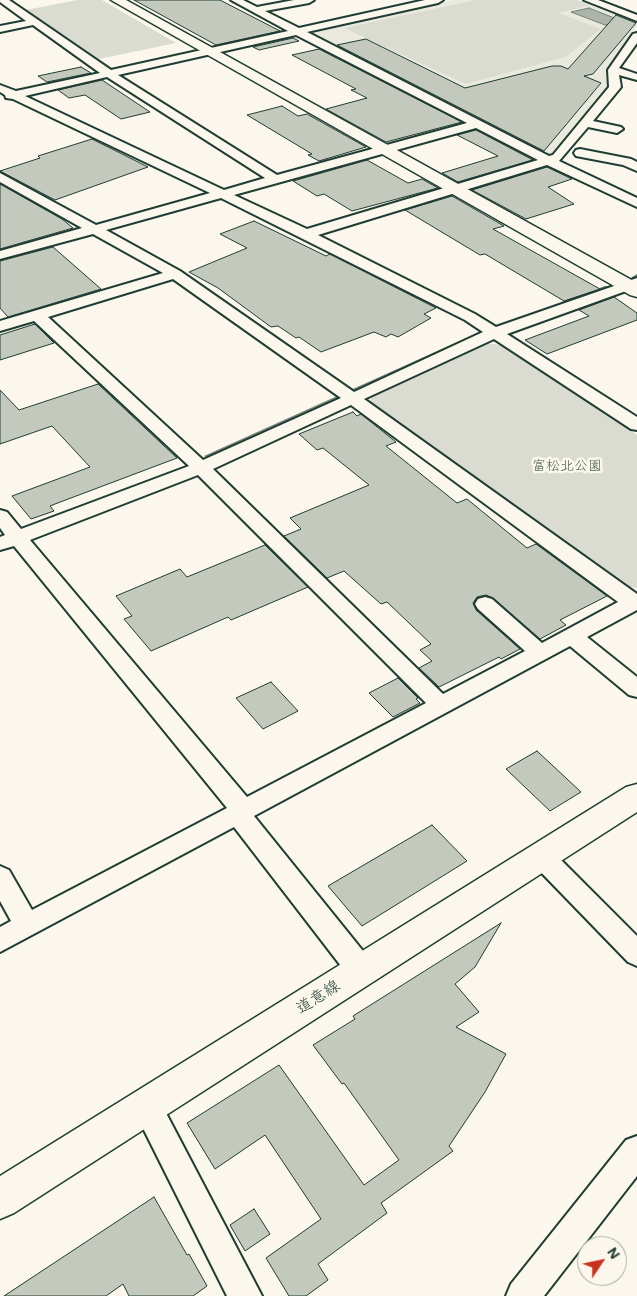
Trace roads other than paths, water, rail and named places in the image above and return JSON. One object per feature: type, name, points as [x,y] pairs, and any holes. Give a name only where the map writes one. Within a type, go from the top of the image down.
[{"type":"street","points":[[3,0],[109,74],[276,180]]},
{"type":"street","points":[[117,0],[385,150],[634,286]]},
{"type":"street","points":[[236,0],[549,162],[637,203]]},
{"type":"street","points":[[257,10],[309,0]]},
{"type":"street","points":[[0,98],[438,0]]},
{"type":"street","points":[[590,0],[637,18]]},
{"type":"street","points":[[0,28],[34,22]]},
{"type":"street","points":[[306,234],[549,162],[557,158],[615,87],[613,70],[637,36]]},
{"type":"street","points":[[613,70],[637,77]]},
{"type":"street","points":[[0,88],[306,234],[470,317],[637,425]]},
{"type":"street","points":[[586,123],[617,129]]},
{"type":"street","points":[[0,255],[478,124]]},
{"type":"street","points":[[570,142],[602,148]]},
{"type":"street","points":[[580,153],[627,162],[637,167]]},
{"type":"street","points":[[0,177],[175,274],[348,395],[635,602],[0,940]]},
{"type":"street","points":[[623,196],[637,187]]},
{"type":"street","points":[[0,326],[175,274]]},
{"type":"street","points":[[8,540],[201,468],[348,395],[495,334],[634,286]]},
{"type":"street","points":[[37,315],[201,468],[441,705]]},
{"type":"street","points":[[0,516],[8,540],[241,813],[361,970]]},
{"type":"street","points":[[485,604],[540,653]]},
{"type":"street","points":[[572,636],[637,688]]},
{"type":"street","name":"道意線","points":[[0,1199],[637,796]]},
{"type":"street","points":[[542,857],[637,954]]},
{"type":"street","points":[[0,877],[27,926]]},
{"type":"street","points":[[147,1106],[245,1296]]},
{"type":"street","points":[[523,1296],[637,1152]]},
{"type":"waterway","points":[[563,303],[607,287]]},
{"type":"waterway","points":[[208,456],[466,340]]},
{"type":"park label","name":"富松北公園","points":[[567,466]]}]
